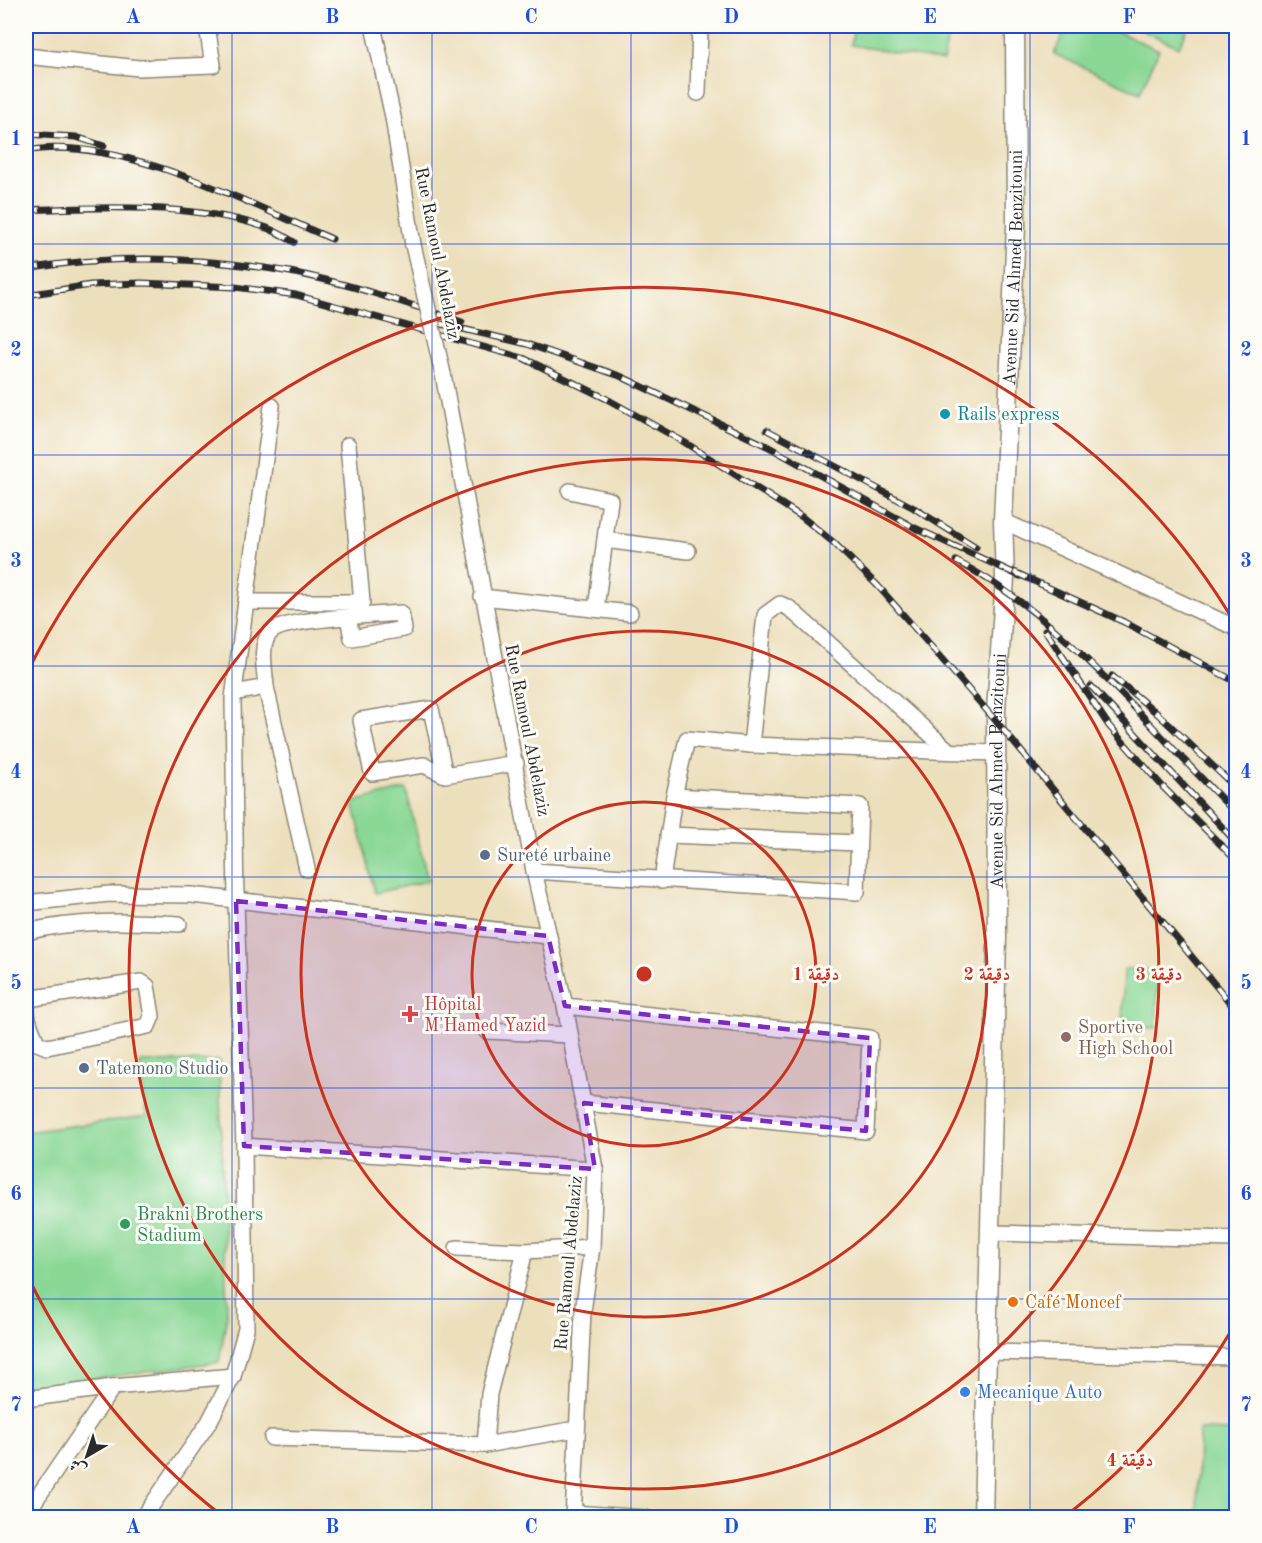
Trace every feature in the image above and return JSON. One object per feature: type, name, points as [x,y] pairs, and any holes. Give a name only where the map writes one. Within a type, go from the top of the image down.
[{"type":"main road","name":"Avenue Sid Ahmed Benzitouni","points":[[983,1518],[997,938],[996,710],[1005,578],[1004,521],[1016,226],[1015,26]]},
{"type":"street","points":[[26,56],[139,68],[213,65],[207,26]]},
{"type":"street","name":"Rue Ramoul Abdelaziz","points":[[373,26],[393,117],[413,245],[443,374],[482,597],[516,763],[534,871],[565,1006],[595,1169],[592,1247],[583,1312],[573,1515]]},
{"type":"street","points":[[698,93],[700,26]]},
{"type":"street","points":[[143,1518],[209,1422],[233,1376],[246,1329],[244,1146],[236,901],[234,693],[272,406]]},
{"type":"street","points":[[246,602],[362,602],[348,445]]},
{"type":"street","points":[[570,491],[610,500],[596,609]]},
{"type":"street","points":[[1004,521],[1236,628]]},
{"type":"street","points":[[604,540],[688,551]]},
{"type":"street","points":[[482,597],[630,613]]},
{"type":"street","points":[[751,745],[765,615],[780,604],[789,608],[948,750]]},
{"type":"street","points":[[307,869],[266,687],[264,651],[270,632],[289,624],[348,618]]},
{"type":"street","points":[[234,693],[266,687]]},
{"type":"street","points":[[445,775],[431,709],[362,720],[372,773],[424,765],[445,775],[516,763]]},
{"type":"street","points":[[662,880],[674,796],[687,740],[751,745],[996,753]]},
{"type":"street","points":[[534,871],[857,892],[860,806],[674,796]]},
{"type":"street","points":[[668,835],[858,843]]},
{"type":"street","points":[[26,903],[99,895],[192,895],[548,936]]},
{"type":"street","points":[[26,932],[52,926],[98,922],[179,924]]},
{"type":"street","points":[[141,982],[147,986],[152,1016],[148,1026],[47,1047],[37,1043],[27,1023],[26,1008],[28,1001],[34,998],[141,982]]},
{"type":"street","points":[[565,1006],[870,1038],[866,1131],[584,1103]]},
{"type":"street","points":[[488,1031],[570,1035]]},
{"type":"street","points":[[244,1146],[595,1169]]},
{"type":"street","points":[[991,1233],[1236,1239]]},
{"type":"street","points":[[457,1248],[525,1251],[592,1247]]},
{"type":"street","points":[[484,1445],[489,1394],[525,1251]]},
{"type":"street","points":[[986,1352],[1236,1357]]},
{"type":"street","points":[[26,1400],[113,1387],[233,1376]]},
{"type":"street","points":[[26,1514],[113,1387]]},
{"type":"street","points":[[272,1438],[484,1445],[576,1429]]},
{"type":"street","points":[[573,1515],[646,1518]]},
{"type":"highlighted area","points":[[236,901],[548,936],[565,1006],[870,1038],[866,1131],[584,1103],[595,1169],[244,1146]]},
{"type":"green space","points":[[854,26],[950,26],[943,61],[851,45]]},
{"type":"green space","points":[[1067,26],[1105,26],[1159,50],[1140,93],[1054,54]]},
{"type":"green space","points":[[1132,26],[1189,26],[1179,47]]},
{"type":"green space","points":[[406,789],[428,881],[375,893],[353,802]]},
{"type":"green space","points":[[1124,969],[1158,970],[1156,1028],[1122,1027]]},
{"type":"green space","name":"Brakni Brothers Stadium","points":[[219,1061],[227,1316],[219,1362],[26,1388],[26,1132],[146,1116],[140,1062]]},
{"type":"green space","points":[[1199,1430],[1236,1431],[1236,1517],[1197,1517]]},
{"type":"railway","points":[[26,134],[76,137],[104,146]]},
{"type":"railway","points":[[26,151],[62,148],[100,152],[140,162],[222,191],[332,239]]},
{"type":"railway","points":[[26,210],[144,208],[204,213],[265,227],[294,242]]},
{"type":"railway","points":[[26,269],[125,259],[225,263],[290,272],[333,282],[462,322]]},
{"type":"railway","points":[[26,295],[91,285],[141,283],[235,287],[296,295],[523,358],[605,398],[684,442],[802,517],[833,542],[878,586],[996,721],[1236,1010]]},
{"type":"railway","points":[[437,323],[527,344],[620,376],[767,446],[915,528],[1020,576]]},
{"type":"railway","points":[[767,430],[914,508],[976,547]]},
{"type":"railway","points":[[956,561],[996,584],[1069,643],[1104,676],[1236,813]]},
{"type":"railway","points":[[1014,572],[1124,622],[1236,682]]},
{"type":"railway","points":[[1045,630],[1109,726],[1163,787],[1236,860]]},
{"type":"railway","points":[[1112,676],[1158,714],[1236,788]]},
{"type":"railway","points":[[1091,686],[1236,842]]},
{"type":"place","name":"Rails express","points":[[945,414]]},
{"type":"place","name":"Sureté urbaine","points":[[485,855]]},
{"type":"place","name":"Hôpital M'Hamed Yazid","points":[[410,1014]]},
{"type":"place","name":"Sportive High School","points":[[1066,1037]]},
{"type":"place","name":"Tatemono Studio","points":[[84,1068]]},
{"type":"place","name":"Brakni Brothers Stadium","points":[[125,1224]]},
{"type":"place","name":"Café Moncef","points":[[1013,1302]]},
{"type":"place","name":"Mecanique Auto","points":[[965,1392]]}]
